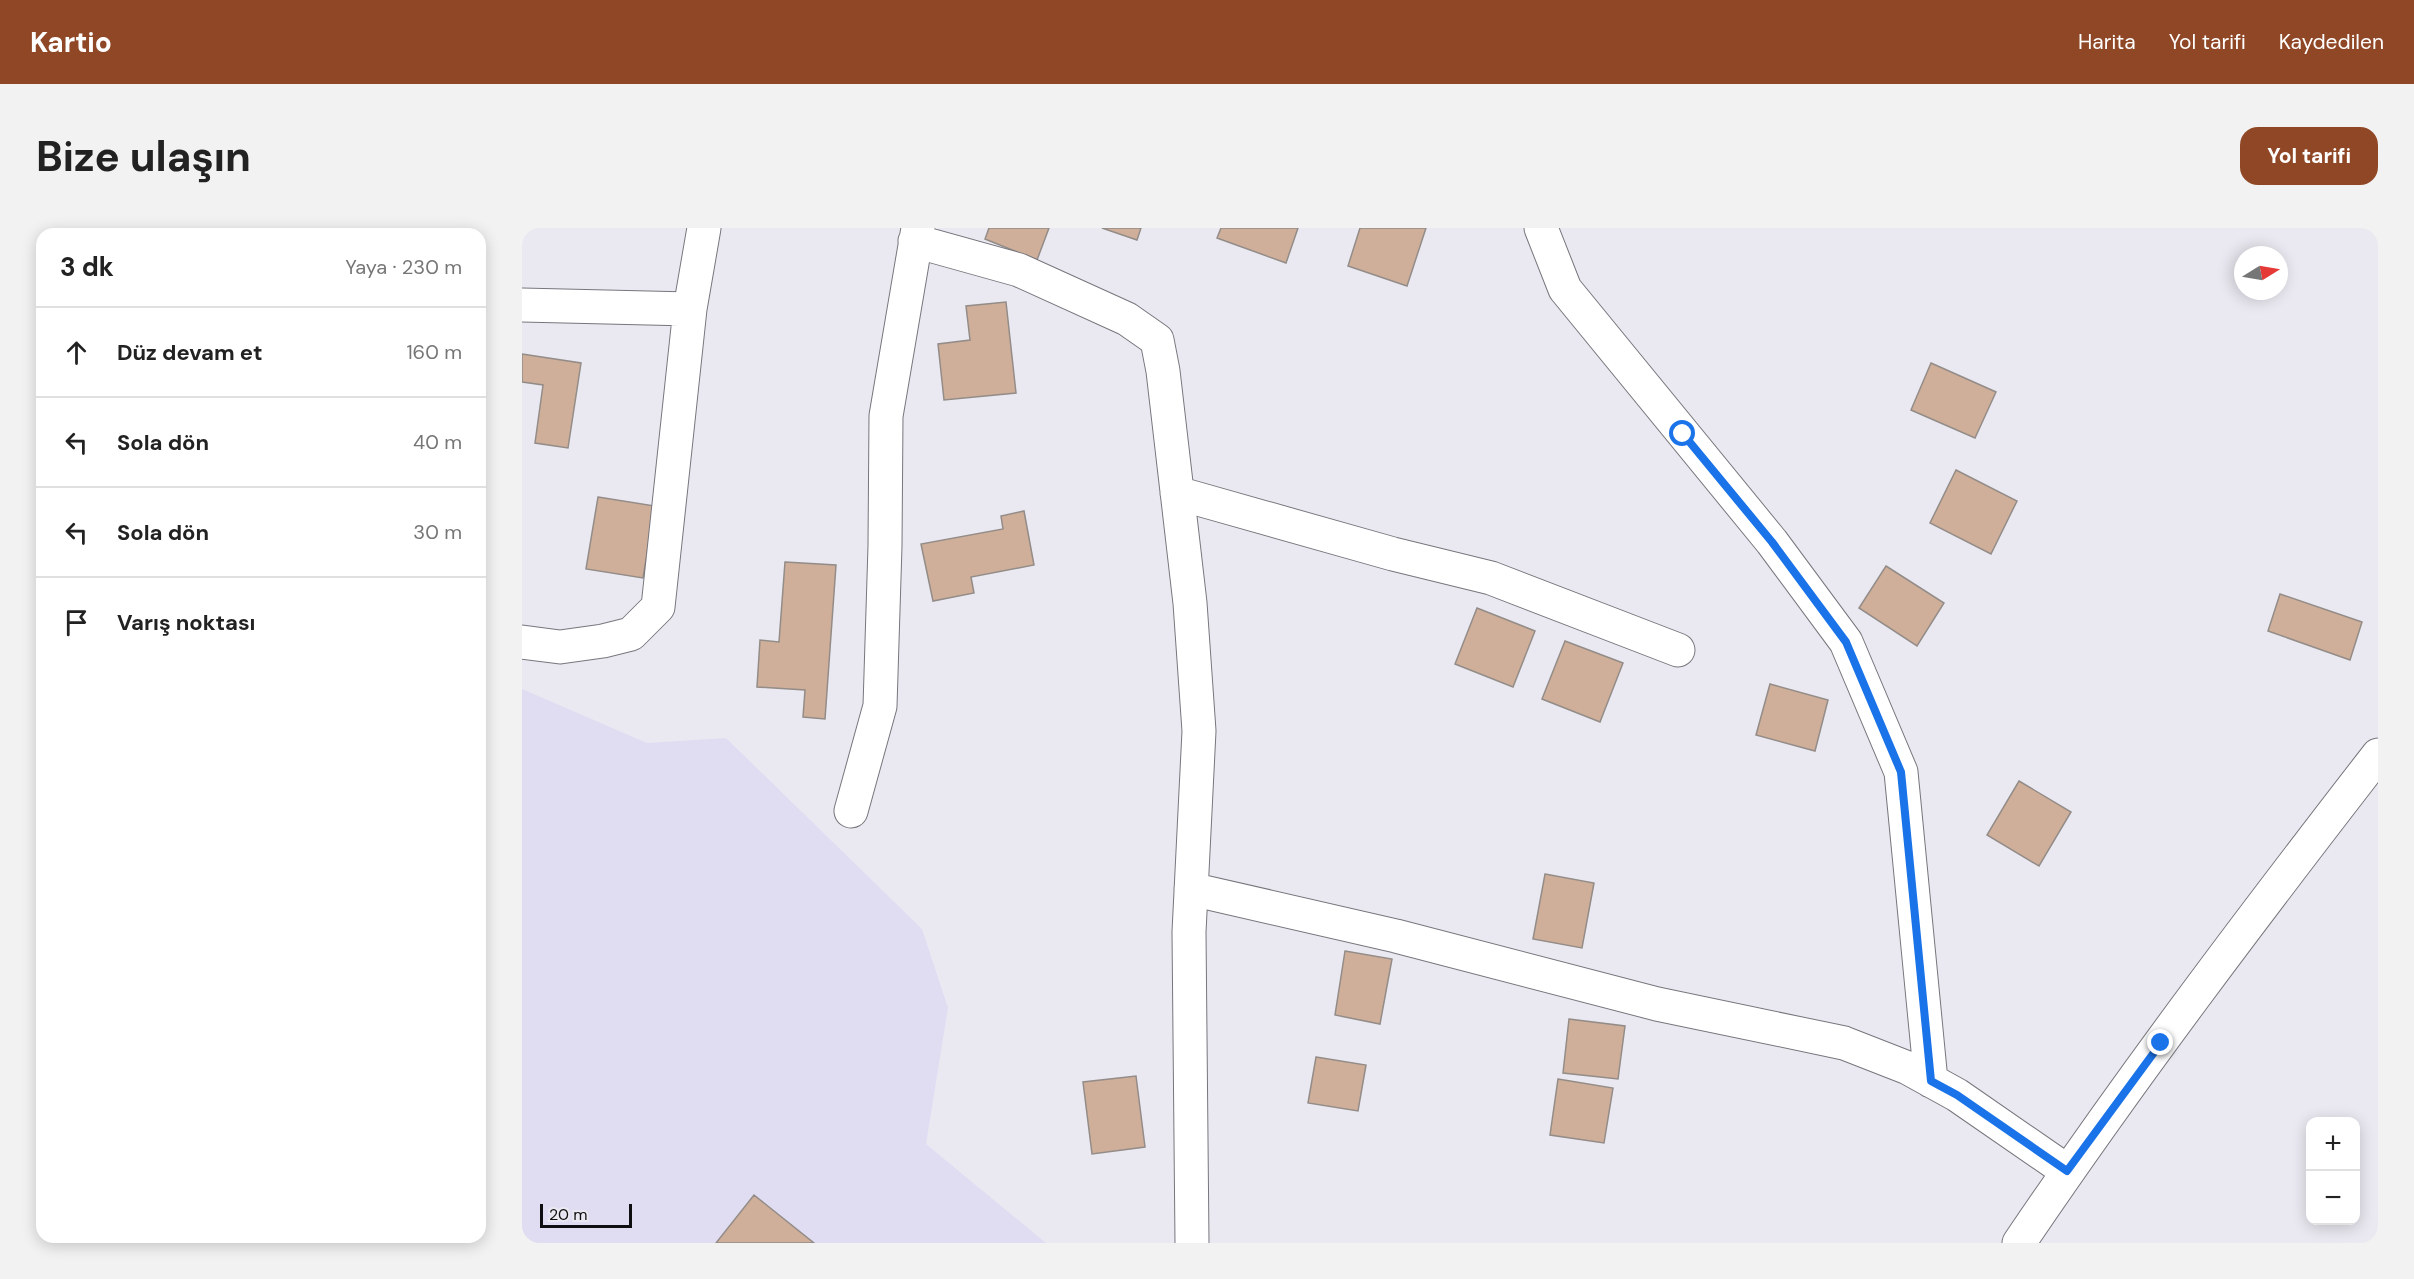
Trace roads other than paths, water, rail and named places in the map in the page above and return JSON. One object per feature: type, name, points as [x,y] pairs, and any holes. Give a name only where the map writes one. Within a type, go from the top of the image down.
[{"type":"street","points":[[522,642],[560,646],[603,641],[631,634],[658,607],[690,309],[704,228]]},
{"type":"street","points":[[1541,228],[1565,289],[1772,542],[1846,642],[1901,772],[1931,1081]]},
{"type":"street","points":[[851,812],[880,706],[886,416],[916,235],[1019,270],[1127,318],[1157,340],[1163,372],[1190,603],[1198,731],[1189,932],[1192,1243]]},
{"type":"street","points":[[522,305],[690,309]]},
{"type":"street","points":[[1177,493],[1394,554],[1491,578],[1678,650]]},
{"type":"street","points":[[2019,1243],[2067,1171],[2254,915],[2378,755]]},
{"type":"street","points":[[1191,889],[1396,936],[1658,1004],[1844,1043],[1908,1068],[1957,1095],[2067,1171]]}]
